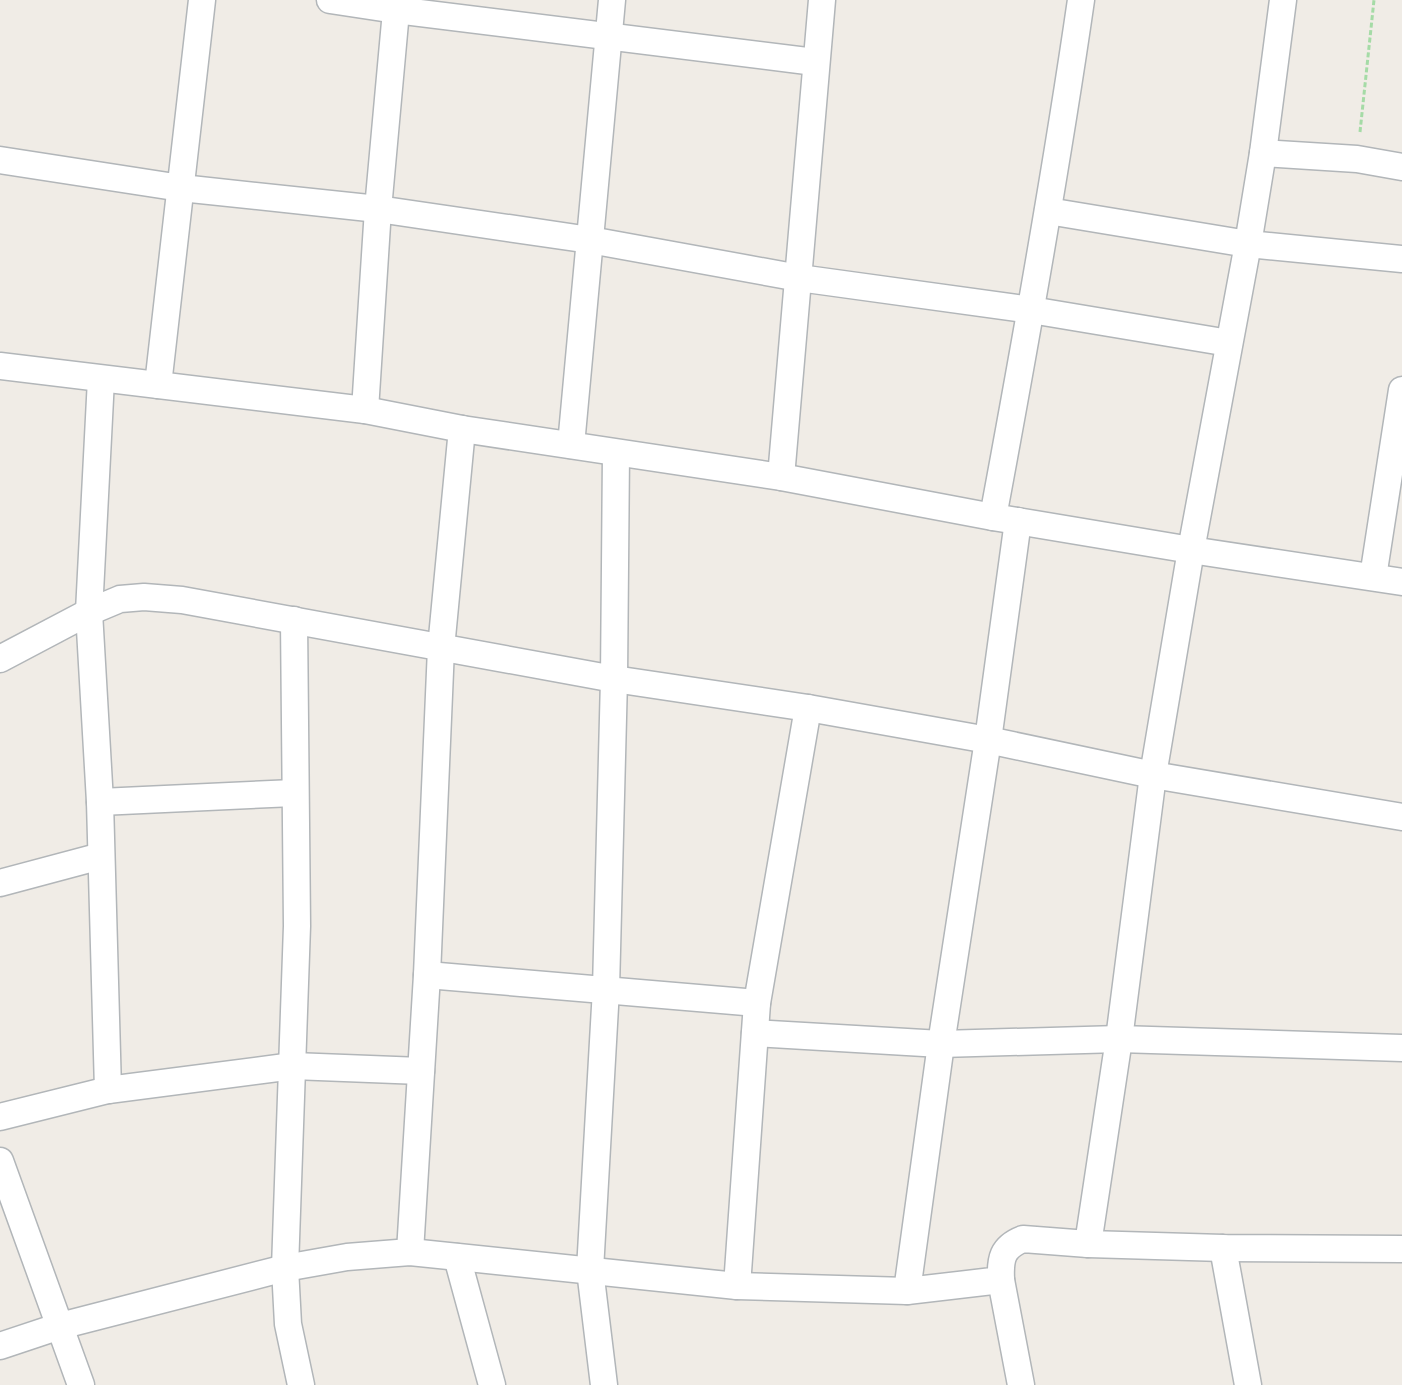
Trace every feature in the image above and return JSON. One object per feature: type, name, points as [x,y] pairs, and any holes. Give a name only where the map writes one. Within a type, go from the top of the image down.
[{"type":"street","points":[[158,385],[202,0]]},
{"type":"street","points":[[330,0],[396,5],[610,37],[815,62]]},
{"type":"street","points":[[571,445],[612,0]]},
{"type":"street","points":[[781,477],[799,278],[815,62],[822,0]]},
{"type":"street","points":[[908,1291],[941,1044],[988,740],[1006,519],[1031,310],[1081,0]]},
{"type":"street","points":[[1088,1244],[1118,1039],[1153,775],[1191,550],[1248,244],[1263,153],[1283,0]]},
{"type":"street","points":[[365,410],[378,209],[396,5]]},
{"type":"street","points":[[1263,153],[1357,159],[1402,167]]},
{"type":"street","points":[[0,160],[181,188],[378,209],[590,240],[799,278],[1031,310],[1229,343]]},
{"type":"street","points":[[1048,211],[1248,244],[1402,259]]},
{"type":"street","points":[[0,366],[365,410],[462,429],[781,477],[1006,519],[1191,550],[1373,576],[1402,582]]},
{"type":"street","points":[[101,379],[90,612],[100,802],[108,1090]]},
{"type":"street","points":[[1373,576],[1402,390]]},
{"type":"street","points":[[410,1252],[427,975],[441,648],[462,429]]},
{"type":"street","points":[[604,1385],[590,1270],[606,989],[614,679],[616,453]]},
{"type":"street","points":[[0,659],[90,612],[120,599],[144,597],[182,600],[614,679],[808,708],[988,740],[1153,775],[1402,817]]},
{"type":"street","points":[[294,620],[294,793],[297,926],[285,1268],[288,1324],[301,1385]]},
{"type":"street","points":[[736,1286],[757,1003],[808,708]]},
{"type":"street","points":[[100,802],[294,793]]},
{"type":"street","points":[[0,883],[100,856]]},
{"type":"street","points":[[427,975],[757,1003]]},
{"type":"street","points":[[755,1033],[941,1044],[1118,1039],[1402,1048]]},
{"type":"street","points":[[0,1117],[108,1090],[293,1066],[420,1071]]},
{"type":"street","points":[[0,1160],[81,1385]]},
{"type":"street","points":[[1021,1385],[1001,1280],[1002,1257],[1008,1247],[1014,1242],[1039,1240],[1088,1244],[1223,1248],[1402,1249]]},
{"type":"street","points":[[1223,1248],[1248,1385]]},
{"type":"street","points":[[0,1346],[60,1326],[285,1268],[347,1257],[410,1252],[736,1286],[908,1291],[1001,1280]]},
{"type":"street","points":[[457,1257],[492,1385]]},
{"type":"path","points":[[1357,159],[1374,0]]}]
